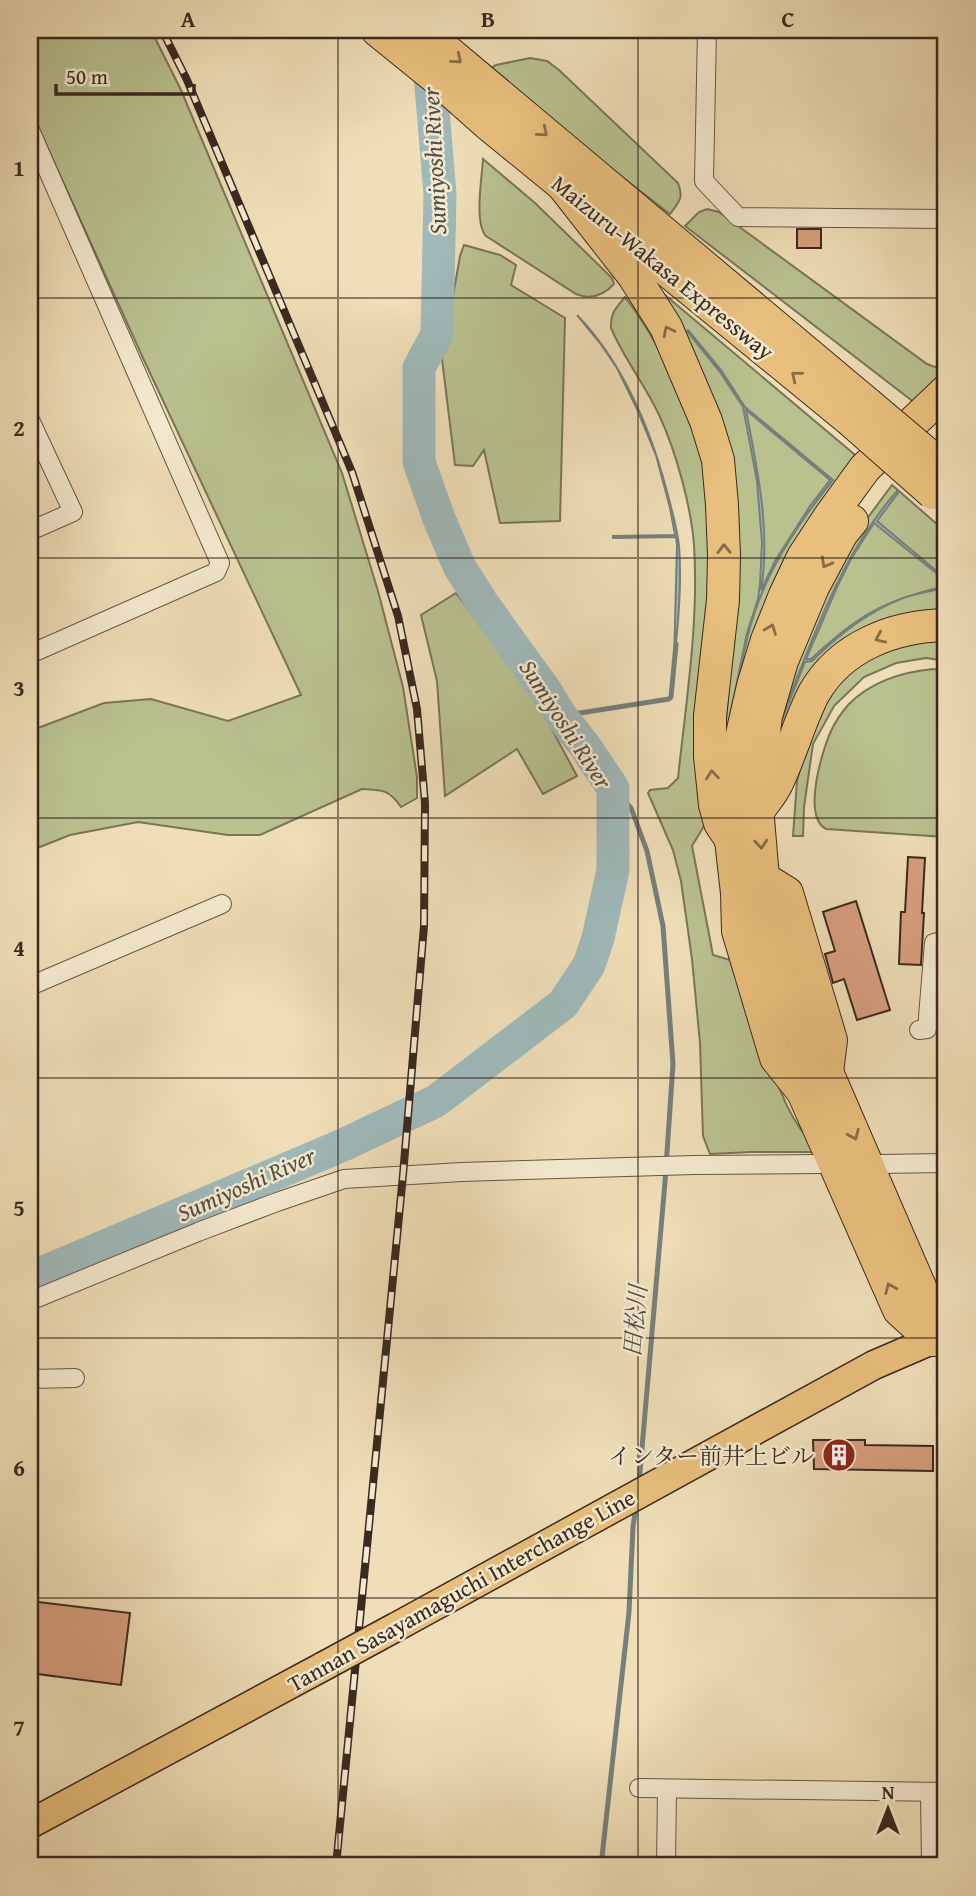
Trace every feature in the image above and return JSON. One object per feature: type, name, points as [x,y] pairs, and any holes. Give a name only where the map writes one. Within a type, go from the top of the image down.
[{"type":"highway","name":"Maizuru-Wakasa Expressway","points":[[377,30],[561,183],[866,404]]},
{"type":"highway","name":"Maizuru-Wakasa Expressway","points":[[422,30],[866,404],[942,490]]},
{"type":"highway","points":[[561,183],[633,275],[666,327],[706,421],[718,460],[722,505],[723,600],[710,716],[710,756],[715,805],[720,823],[731,839],[750,886],[773,896],[827,1072],[924,1296],[932,1340]]},
{"type":"highway","points":[[731,839],[736,809],[740,743],[753,686],[767,640],[803,557],[865,468],[946,391]]},
{"type":"highway","points":[[866,404],[946,442]]},
{"type":"highway","points":[[932,1340],[899,1310],[803,1092],[776,1058],[738,931],[750,886],[759,810],[756,795],[766,716],[782,661],[813,587],[842,533],[878,487],[946,417]]},
{"type":"highway","points":[[759,810],[777,785],[814,694],[843,657],[889,633],[930,625],[946,625]]},
{"type":"main road","name":"Tannan Sasayamaguchi Interchange Line","points":[[30,1824],[874,1365],[932,1340]]},
{"type":"street","points":[[707,30],[704,181],[738,218],[946,219]]},
{"type":"street","points":[[30,130],[220,564],[216,572],[30,654]]},
{"type":"street","points":[[30,420],[73,512],[30,531]]},
{"type":"street","points":[[30,986],[222,904]]},
{"type":"street","points":[[919,1030],[927,1029],[934,943],[946,940]]},
{"type":"street","points":[[878,1164],[946,1163]]},
{"type":"street","points":[[30,1301],[209,1227],[344,1179],[462,1172],[821,1164]]},
{"type":"street","points":[[30,1379],[75,1378]]},
{"type":"street","points":[[639,1788],[938,1792],[931,1866]]},
{"type":"street","points":[[666,1866],[667,1788]]},
{"type":"green space","points":[[30,30],[151,30],[181,90],[342,473],[378,591],[403,687],[417,777],[417,798],[401,807],[393,797],[384,792],[362,789],[260,835],[228,835],[138,822],[70,835],[30,851],[30,731],[104,703],[151,699],[228,721],[301,695],[30,109]]},
{"type":"green space","points":[[530,58],[547,61],[559,70],[678,183],[680,200],[670,214],[521,99],[488,70],[496,65]]},
{"type":"green space","points":[[483,159],[535,203],[612,278],[614,284],[596,296],[576,294],[486,236],[480,221]]},
{"type":"green space","points":[[707,209],[719,212],[927,364],[935,367],[946,365],[946,376],[915,403],[685,226],[699,212]]},
{"type":"green space","points":[[464,245],[500,255],[516,265],[511,285],[565,318],[560,521],[500,523],[484,450],[473,466],[455,465],[442,359]]},
{"type":"green space","points":[[659,290],[860,459],[724,746],[737,585]]},
{"type":"green space","points":[[625,297],[643,322],[672,375],[694,433],[708,492],[713,545],[702,805],[704,826],[692,846],[713,955],[740,963],[782,1095],[800,1129],[818,1152],[710,1154],[703,1136],[700,1043],[681,881],[673,850],[648,793],[650,790],[668,788],[678,778],[693,633],[694,545],[686,497],[666,431],[611,328],[613,314]]},
{"type":"green space","points":[[892,485],[946,532],[946,615],[806,682],[787,715],[780,734],[775,733],[795,650],[855,535]]},
{"type":"green space","points":[[456,593],[535,698],[577,776],[543,794],[517,749],[445,796],[437,681],[421,615]]},
{"type":"green space","points":[[946,636],[946,661],[926,658],[896,663],[864,677],[834,706],[813,744],[804,807],[803,836],[793,836],[797,781],[811,727],[832,686],[854,664],[896,643]]},
{"type":"green space","points":[[933,669],[946,671],[946,845],[945,837],[826,829],[819,822],[815,811],[816,783],[827,740],[839,717],[849,704],[867,689],[898,675]]},
{"type":"water","points":[[577,315],[593,334],[608,353],[621,374],[642,418],[655,453],[637,409],[617,368]]},
{"type":"water","points":[[687,331],[721,370],[745,407],[833,480],[782,553],[762,593],[748,635],[729,721],[747,633],[760,584],[762,543],[757,481],[743,407],[720,372]],"holes":[[[746,410],[830,480],[775,561],[761,590],[764,522]]]},
{"type":"water","points":[[656,457],[666,488],[679,546],[679,604],[674,663],[676,537],[613,536],[675,535]]},
{"type":"water","points":[[897,491],[877,521],[946,581],[874,523],[838,585],[806,659],[811,659],[843,631],[872,612],[900,599],[866,617],[843,633],[812,661],[805,662],[782,720],[816,629],[843,571],[877,516]]},
{"type":"water","points":[[946,586],[946,588],[911,596],[924,591]]},
{"type":"building","points":[[797,229],[821,229],[821,248],[797,248]]},
{"type":"building","points":[[908,857],[925,858],[921,965],[899,964],[901,912],[905,912]]},
{"type":"building","points":[[856,901],[890,1010],[857,1020],[844,979],[833,983],[825,954],[835,951],[823,912]]},
{"type":"building","points":[[813,1440],[865,1440],[865,1445],[933,1446],[933,1471],[814,1469]]},
{"type":"building","points":[[30,1601],[130,1613],[121,1685],[30,1673]]},
{"type":"waterway","name":"Sumiyoshi River","points":[[30,1278],[343,1145],[436,1101],[563,1004],[589,965],[598,938],[613,870],[613,788],[459,566],[419,462],[419,368],[437,334],[440,194],[428,50]]},
{"type":"waterway","points":[[561,716],[669,699],[676,644]]},
{"type":"waterway","name":"田松川","points":[[613,788],[631,808],[647,851],[663,926],[673,1064],[639,1483]]},
{"type":"waterway","name":"田松川","points":[[601,1866],[629,1612],[636,1506]]},
{"type":"railway","points":[[162,30],[187,80],[352,472],[398,616],[417,709],[425,803],[424,926],[403,1175],[336,1866]]},
{"type":"place","name":"インター前井上ビル","points":[[839,1455]]}]
